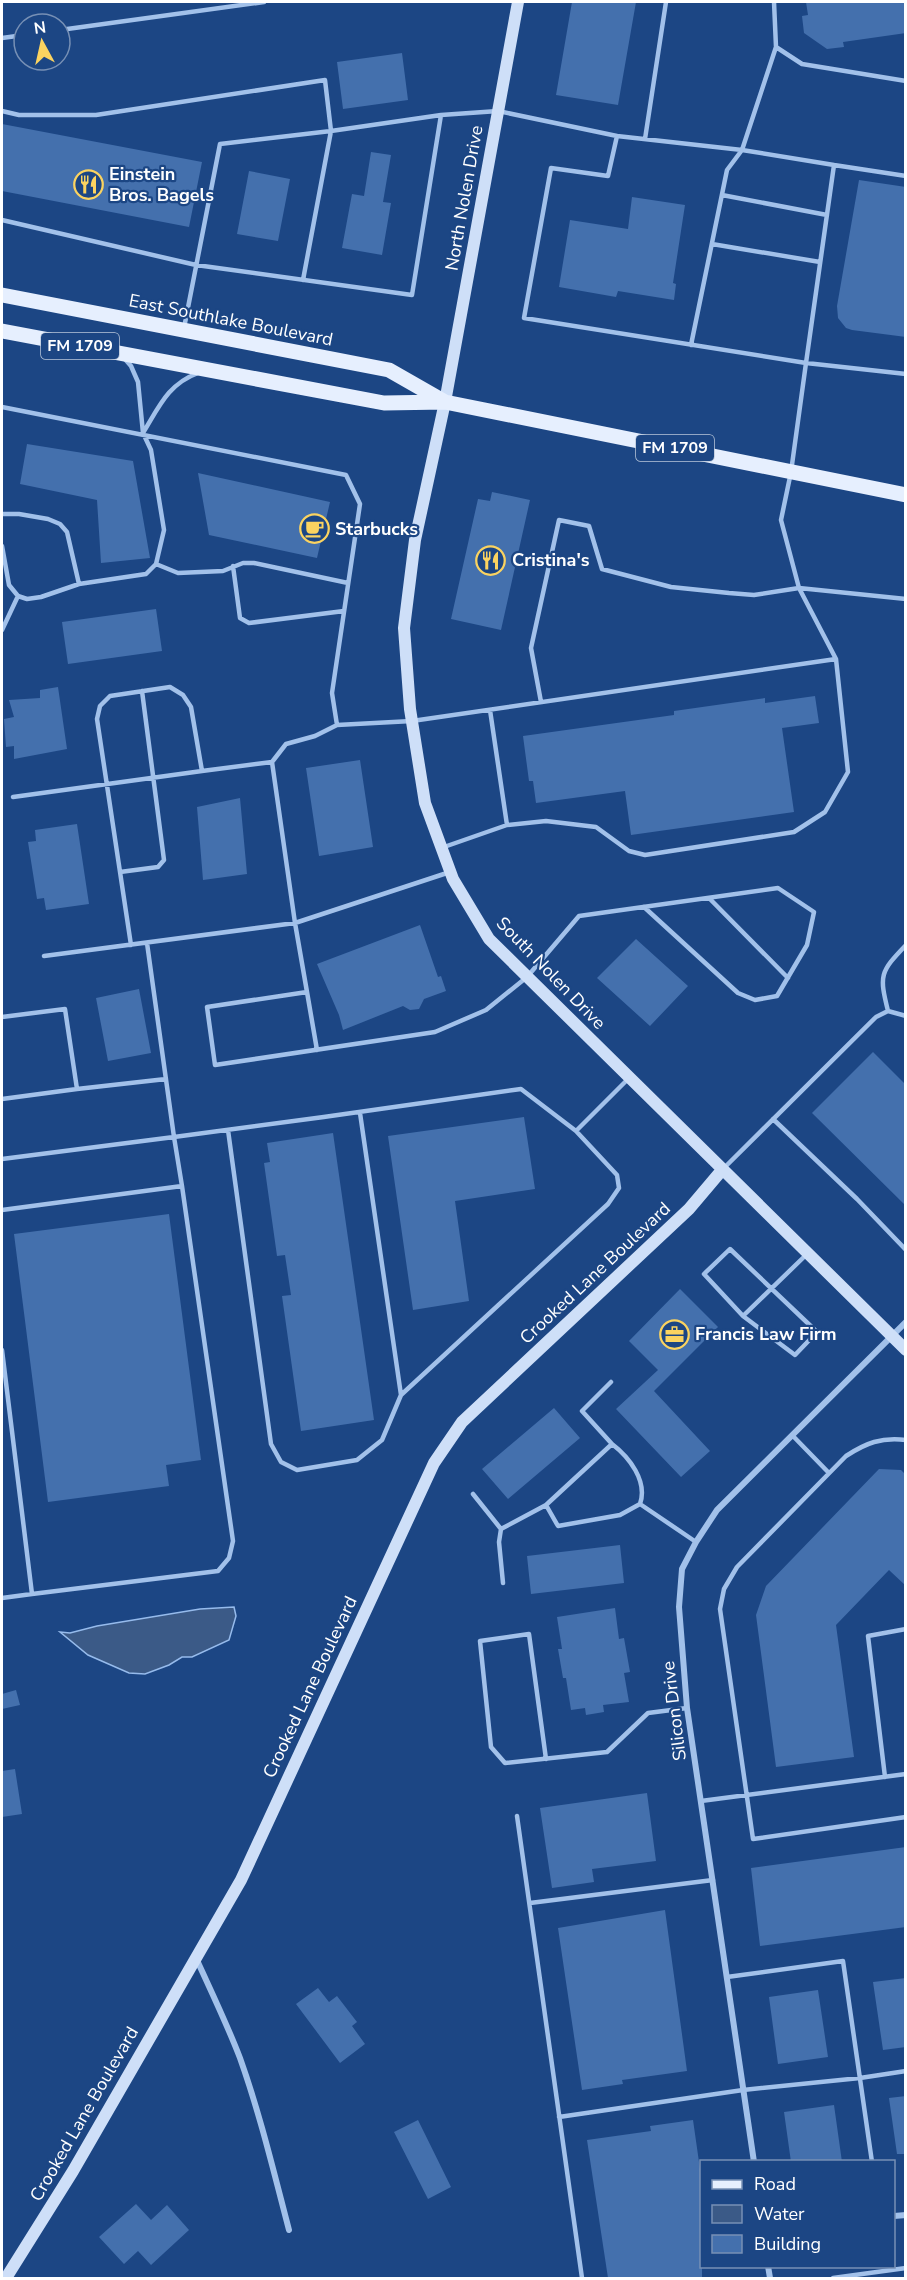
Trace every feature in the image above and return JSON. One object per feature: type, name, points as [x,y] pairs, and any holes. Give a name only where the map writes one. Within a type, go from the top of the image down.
[{"type":"main road","name":"East Southlake Boulevard","points":[[2,295],[389,370],[445,402]]},
{"type":"main road","name":"East Southlake Boulevard","points":[[2,331],[384,403],[445,402],[906,495]]},
{"type":"street","name":"North Nolen Drive","points":[[445,402],[518,2]]},
{"type":"street","name":"South Nolen Drive","points":[[445,402],[415,540],[404,628],[412,721],[425,803],[450,872],[489,939],[906,1350]]},
{"type":"street","name":"Crooked Lane Boulevard","points":[[6,2278],[73,2171],[241,1880],[434,1463],[462,1422],[689,1209],[722,1170]]},
{"type":"street","name":"Silicon Drive","points":[[754,2160],[687,1708],[679,1606],[682,1569],[717,1510],[906,1322]]},
{"type":"street","points":[[195,1958],[222,2014],[240,2059],[256,2107],[289,2230]]},
{"type":"lane","points":[[208,2],[209,9]]},
{"type":"lane","points":[[72,28],[264,2]]},
{"type":"lane","points":[[645,139],[666,2]]},
{"type":"lane","points":[[691,345],[727,170],[741,150],[776,48],[774,2]]},
{"type":"lane","points":[[776,48],[802,64],[906,81]]},
{"type":"lane","points":[[2,111],[19,115],[96,115],[325,80],[331,131],[303,280]]},
{"type":"lane","points":[[184,331],[220,144],[441,115],[498,111],[617,136],[741,150],[906,177]]},
{"type":"lane","points":[[2,220],[196,265],[412,295],[441,115]]},
{"type":"lane","points":[[617,136],[608,176],[551,168],[524,318],[806,363],[906,374]]},
{"type":"lane","points":[[442,848],[507,825],[546,821],[596,827],[629,851],[645,855],[794,832],[825,812],[848,772],[836,659],[799,588],[781,520],[791,471],[834,165]]},
{"type":"lane","points":[[722,195],[827,215]]},
{"type":"lane","points":[[712,244],[820,262]]},
{"type":"lane","points":[[2,546],[9,585],[18,596],[27,599],[42,597],[79,584],[146,574],[156,564],[164,530],[151,450],[143,433],[138,382],[131,366],[121,354]]},
{"type":"lane","points":[[143,433],[172,388],[183,379],[206,370]]},
{"type":"lane","points":[[2,407],[143,433],[346,475],[360,504],[332,693],[337,725]]},
{"type":"lane","points":[[2,514],[19,514],[48,519],[60,524],[67,532],[79,584]]},
{"type":"lane","points":[[542,702],[531,648],[559,520],[589,526],[602,569],[671,587],[754,595],[799,588],[906,599]]},
{"type":"lane","points":[[156,564],[178,573],[223,571],[243,562],[254,563],[348,583]]},
{"type":"lane","points":[[233,566],[240,618],[249,623],[344,611]]},
{"type":"lane","points":[[2,630],[18,596]]},
{"type":"lane","points":[[13,797],[272,762],[286,744],[315,736],[337,725],[412,721],[836,659]]},
{"type":"lane","points":[[131,945],[97,719],[99,706],[110,696],[170,687],[183,695],[191,706],[202,771]]},
{"type":"lane","points":[[120,872],[158,867],[164,860],[142,691]]},
{"type":"lane","points":[[490,710],[507,825]]},
{"type":"lane","points":[[272,762],[295,923],[317,1050]]},
{"type":"lane","points":[[44,956],[295,923],[450,872]]},
{"type":"lane","points":[[307,992],[207,1007],[215,1065],[435,1032],[486,1010],[527,977],[579,916],[778,888],[814,912],[807,945],[777,996],[755,1000],[738,993],[644,907]]},
{"type":"lane","points":[[709,898],[788,978]]},
{"type":"lane","points":[[2,1598],[218,1571],[229,1558],[233,1541],[147,943]]},
{"type":"lane","points":[[888,1011],[881,984],[886,966],[906,945]]},
{"type":"lane","points":[[2,1017],[65,1009],[77,1089]]},
{"type":"lane","points":[[722,1170],[876,1017],[888,1011],[906,1016]]},
{"type":"lane","points":[[576,1131],[629,1078]]},
{"type":"lane","points":[[2,1099],[166,1079]]},
{"type":"lane","points":[[2,1159],[360,1113],[521,1089],[576,1131],[617,1175],[619,1188],[608,1204],[401,1395],[382,1440],[357,1460],[297,1470],[280,1462],[271,1444],[228,1130]]},
{"type":"lane","points":[[360,1113],[401,1395]]},
{"type":"lane","points":[[773,1119],[857,1199],[906,1250]]},
{"type":"lane","points":[[2,1210],[182,1186]]},
{"type":"lane","points":[[730,1249],[817,1332],[795,1355],[743,1317],[704,1274],[730,1249]]},
{"type":"lane","points":[[743,1317],[807,1254]]},
{"type":"lane","points":[[2,1350],[32,1594]]},
{"type":"lane","points":[[546,1505],[558,1526],[620,1515],[640,1504],[643,1495],[636,1472],[626,1454],[612,1444],[582,1411],[611,1382]]},
{"type":"lane","points":[[792,1435],[828,1472]]},
{"type":"lane","points":[[906,1440],[880,1439],[867,1443],[846,1456],[828,1472],[737,1567],[724,1589],[720,1609],[745,1796],[753,1839],[906,1817]]},
{"type":"lane","points":[[503,1583],[498,1542],[501,1529],[546,1505],[612,1444]]},
{"type":"lane","points":[[473,1494],[501,1529]]},
{"type":"lane","points":[[640,1504],[696,1542]]},
{"type":"lane","points":[[885,1777],[868,1636],[906,1629]]},
{"type":"lane","points":[[546,1759],[529,1634],[480,1641],[491,1747],[505,1763],[546,1759],[607,1752],[648,1713],[687,1708]]},
{"type":"lane","points":[[701,1801],[906,1774]]},
{"type":"lane","points":[[517,1816],[582,2278]]},
{"type":"lane","points":[[530,1903],[712,1880]]},
{"type":"lane","points":[[727,1977],[843,1961],[872,2160]]},
{"type":"lane","points":[[559,2117],[743,2090],[906,2071]]},
{"type":"lane","points":[[833,2278],[906,2268]]},
{"type":"water","points":[[234,1607],[236,1616],[229,1640],[192,1657],[182,1657],[169,1665],[145,1674],[129,1673],[88,1655],[60,1632],[70,1633],[97,1626],[200,1609]]},
{"type":"building","points":[[572,2],[636,2],[618,105],[556,95]]},
{"type":"building","points":[[806,2],[906,2],[906,33],[843,42],[844,47],[827,49],[804,33],[802,16],[808,15]]},
{"type":"building","points":[[402,53],[408,100],[343,109],[337,62]]},
{"type":"building","points":[[2,124],[202,162],[189,227],[2,191]]},
{"type":"building","points":[[371,152],[391,155],[383,202],[391,203],[382,255],[342,248],[352,194],[364,196]]},
{"type":"building","points":[[249,171],[290,179],[278,241],[237,234]]},
{"type":"building","points":[[859,180],[906,187],[906,337],[852,330],[846,328],[838,318],[837,306]]},
{"type":"building","points":[[632,197],[685,205],[673,283],[676,284],[674,300],[618,291],[616,297],[559,287],[570,220],[628,229]]},
{"type":"building","points":[[27,444],[133,461],[150,558],[101,563],[97,500],[20,484]]},
{"type":"building","points":[[198,473],[330,502],[317,558],[209,535]]},
{"type":"building","name":"Cristina's","points":[[492,492],[530,500],[501,630],[451,619],[478,499],[490,501]]},
{"type":"building","points":[[156,609],[162,651],[68,664],[62,622]]},
{"type":"building","points":[[58,687],[67,749],[14,759],[14,746],[6,747],[4,719],[14,717],[9,700],[40,698],[40,690]]},
{"type":"building","points":[[815,696],[819,723],[782,728],[794,812],[631,835],[625,791],[536,803],[533,781],[529,781],[523,736],[674,715],[674,711],[765,698],[765,703]]},
{"type":"building","points":[[360,760],[373,847],[319,856],[306,768]]},
{"type":"building","points":[[240,798],[247,874],[203,880],[197,807]]},
{"type":"building","points":[[77,824],[89,904],[46,910],[44,898],[37,899],[28,842],[36,841],[35,830]]},
{"type":"building","points":[[420,925],[438,977],[441,976],[446,991],[424,999],[419,1009],[410,1010],[403,1006],[343,1030],[317,964]]},
{"type":"building","points":[[636,939],[688,986],[650,1026],[597,978]]},
{"type":"building","points":[[139,989],[151,1053],[108,1061],[96,998]]},
{"type":"building","points":[[873,1052],[906,1085],[906,1206],[812,1113]]},
{"type":"building","points":[[524,1117],[535,1189],[455,1201],[469,1301],[413,1310],[388,1136]]},
{"type":"building","points":[[333,1133],[374,1420],[301,1431],[282,1296],[291,1295],[285,1255],[277,1256],[264,1163],[270,1162],[267,1143]]},
{"type":"building","points":[[169,1214],[201,1460],[166,1465],[169,1486],[48,1502],[14,1234]]},
{"type":"building","points":[[680,1289],[718,1327],[654,1391],[710,1451],[681,1477],[616,1409],[658,1370],[629,1341]]},
{"type":"building","points":[[554,1408],[580,1438],[508,1499],[482,1469]]},
{"type":"building","points":[[879,1469],[901,1470],[906,1475],[906,1586],[889,1570],[836,1625],[854,1757],[776,1767],[756,1615],[766,1586]]},
{"type":"building","points":[[620,1545],[624,1583],[531,1594],[527,1556]]},
{"type":"building","points":[[615,1608],[619,1639],[624,1638],[630,1672],[624,1673],[629,1702],[603,1705],[604,1712],[586,1715],[585,1708],[571,1710],[558,1649],[562,1649],[557,1617]]},
{"type":"building","points":[[16,1690],[20,1705],[2,1709],[2,1694]]},
{"type":"building","points":[[15,1769],[22,1814],[2,1817],[2,1771]]},
{"type":"building","points":[[647,1793],[656,1861],[592,1869],[594,1882],[552,1888],[540,1808]]},
{"type":"building","points":[[906,1847],[906,1927],[760,1946],[751,1868]]},
{"type":"building","points":[[665,1910],[687,2071],[622,2080],[623,2084],[582,2090],[558,1928]]},
{"type":"building","points":[[906,1978],[906,2047],[883,2050],[873,1982]]},
{"type":"building","points":[[318,1988],[329,2002],[337,1996],[357,2022],[352,2026],[365,2044],[340,2063],[296,2004]]},
{"type":"building","points":[[818,1990],[828,2057],[778,2064],[769,1997]]},
{"type":"building","points":[[906,2096],[906,2154],[897,2154],[889,2098]]},
{"type":"building","points":[[834,2105],[842,2160],[791,2160],[784,2112]]},
{"type":"building","points":[[418,2120],[451,2187],[428,2199],[394,2132]]},
{"type":"building","points":[[693,2120],[700,2169],[700,2268],[702,2268],[702,2278],[608,2278],[587,2140],[651,2131],[650,2126]]},
{"type":"building","points":[[136,2204],[151,2220],[167,2205],[189,2230],[151,2265],[138,2251],[124,2264],[99,2237]]},
{"type":"place","name":"Einstein Bros. Bagels","points":[[88,184]]},
{"type":"place","name":"Starbucks","points":[[314,529]]},
{"type":"place","name":"Cristina's","points":[[491,560]]},
{"type":"place","name":"Francis Law Firm","points":[[674,1334]]}]
